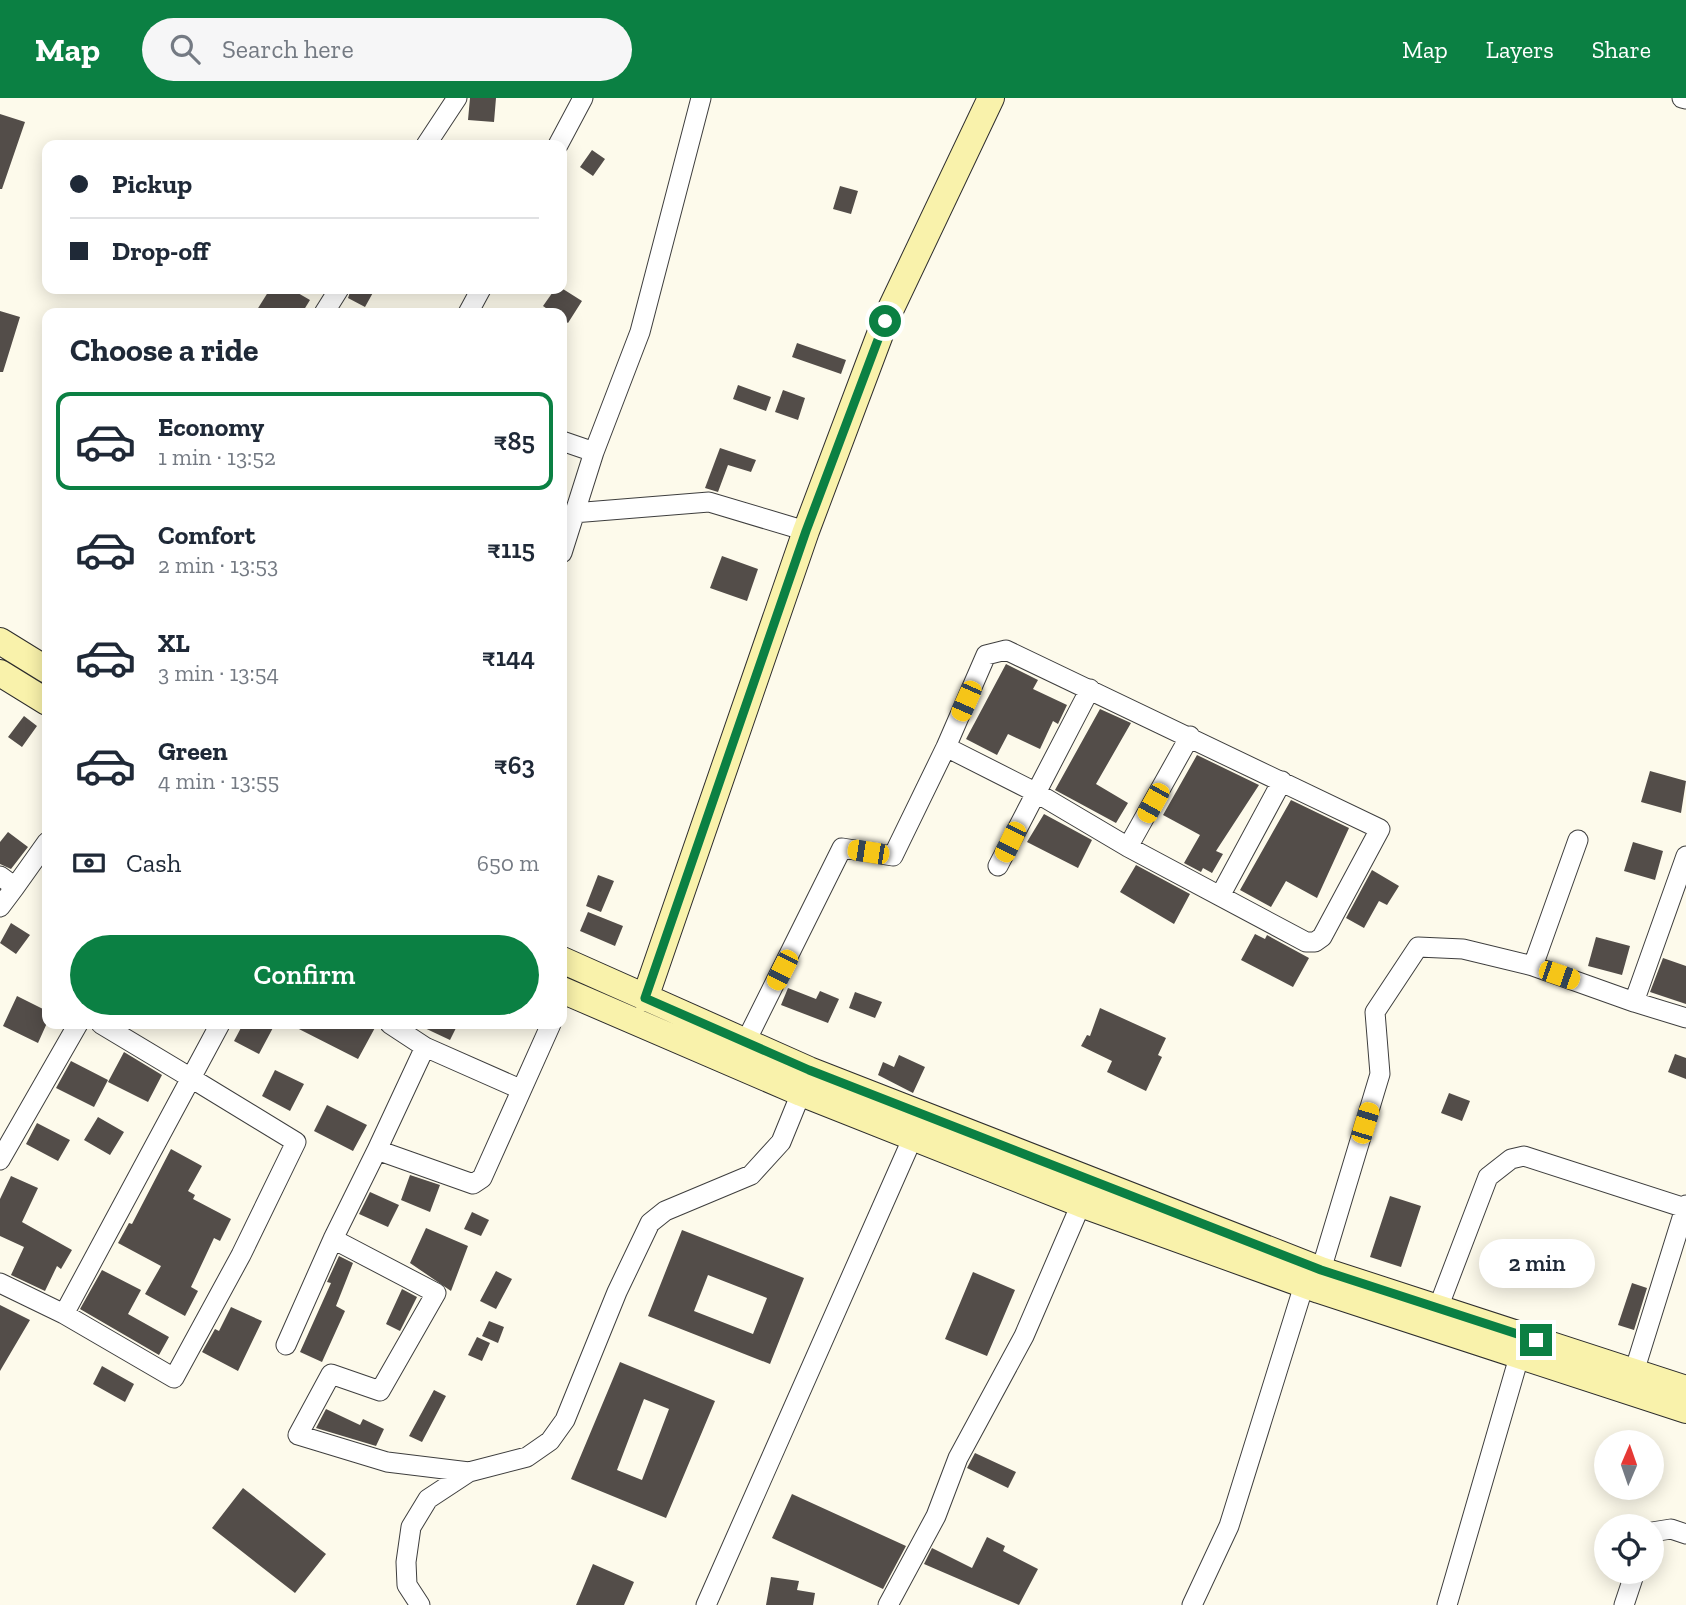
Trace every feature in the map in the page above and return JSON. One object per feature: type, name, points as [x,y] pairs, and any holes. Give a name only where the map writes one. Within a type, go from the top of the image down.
[{"type":"main road","points":[[645,998],[806,531],[885,321],[992,98]]},
{"type":"main road","points":[[0,641],[42,667]]},
{"type":"main road","points":[[1,677],[42,699]]},
{"type":"main road","points":[[567,962],[745,1043],[1312,1278],[1519,1357],[1686,1410]]},
{"type":"main road","points":[[567,996],[801,1093],[1081,1204],[1312,1278],[1438,1308],[1686,1389]]},
{"type":"street","points":[[429,140],[457,98]]},
{"type":"street","points":[[561,140],[583,98]]},
{"type":"street","points":[[567,535],[594,452],[640,332],[701,98]]},
{"type":"street","points":[[567,443],[594,452]]},
{"type":"street","points":[[573,513],[709,502],[806,531]]},
{"type":"street","points":[[745,1043],[842,848],[893,856],[946,747],[986,654],[1006,650],[1380,829],[1322,937],[1315,942],[1306,942],[1128,847],[1035,792],[946,747]]},
{"type":"street","points":[[998,866],[1090,689]]},
{"type":"street","points":[[1128,847],[1190,736]]},
{"type":"street","points":[[1220,896],[1282,781]]},
{"type":"street","points":[[1533,966],[1578,840]]},
{"type":"street","points":[[0,907],[7,882],[42,847]]},
{"type":"street","points":[[1634,1002],[1686,856]]},
{"type":"street","points":[[1192,1605],[1229,1526],[1380,1074],[1375,1012],[1418,947],[1464,949],[1533,966],[1686,1018]]},
{"type":"street","points":[[0,1160],[75,1029]]},
{"type":"street","points":[[0,1283],[64,1314],[174,1378],[241,1255],[296,1142],[109,1029]]},
{"type":"street","points":[[64,1314],[217,1029]]},
{"type":"street","points":[[410,1029],[425,1047],[520,1089]]},
{"type":"street","points":[[377,1150],[473,1184],[482,1178],[549,1029]]},
{"type":"street","points":[[286,1345],[333,1239],[425,1047]]},
{"type":"street","points":[[420,1605],[407,1585],[406,1562],[411,1527],[428,1499],[470,1472],[527,1457],[550,1441],[565,1420],[617,1292],[650,1223],[665,1211],[751,1175],[780,1142],[801,1093]]},
{"type":"street","points":[[706,1605],[913,1137]]},
{"type":"street","points":[[1438,1308],[1488,1177],[1511,1159],[1524,1156],[1686,1207],[1634,1372]]},
{"type":"street","points":[[888,1605],[936,1516],[958,1458],[1024,1336],[1081,1204]]},
{"type":"street","points":[[333,1239],[436,1293],[380,1391],[331,1374],[298,1435],[387,1462],[470,1472]]},
{"type":"street","points":[[1447,1605],[1519,1357]]},
{"type":"street","points":[[1664,1529],[1671,1528],[1686,1534]]},
{"type":"street","points":[[1624,1605],[1631,1584]]},
{"type":"building","points":[[470,98],[496,98],[494,122],[468,120]]},
{"type":"building","points":[[0,114],[25,122],[2,189],[0,189]]},
{"type":"building","points":[[592,150],[605,159],[593,176],[580,167]]},
{"type":"building","points":[[840,186],[858,191],[851,214],[833,209]]},
{"type":"building","points":[[567,292],[582,301],[568,323],[567,308],[543,306],[551,294],[567,294]]},
{"type":"building","points":[[267,294],[300,294],[310,300],[305,308],[258,308]]},
{"type":"building","points":[[349,294],[372,294],[365,307],[348,298]]},
{"type":"building","points":[[0,311],[20,317],[3,372],[0,372]]},
{"type":"building","points":[[797,343],[846,360],[841,374],[792,357]]},
{"type":"building","points":[[738,385],[771,397],[766,411],[733,399]]},
{"type":"building","points":[[783,390],[805,398],[798,420],[775,412]]},
{"type":"building","points":[[720,448],[756,460],[751,472],[728,465],[718,492],[705,488]]},
{"type":"building","points":[[722,556],[758,569],[747,601],[710,588]]},
{"type":"building","points":[[1006,664],[1038,680],[1033,689],[1067,705],[1058,724],[1053,721],[1040,749],[1008,734],[997,755],[966,739]]},
{"type":"building","points":[[1100,709],[1131,723],[1096,784],[1128,803],[1116,823],[1055,790]]},
{"type":"building","points":[[24,716],[37,726],[22,747],[8,737]]},
{"type":"building","points":[[1197,755],[1259,785],[1216,851],[1223,854],[1212,873],[1203,868],[1201,872],[1184,863],[1200,835],[1163,815]]},
{"type":"building","points":[[1650,771],[1686,781],[1681,813],[1641,802]]},
{"type":"building","points":[[1291,800],[1349,828],[1317,898],[1286,881],[1271,907],[1240,890]]},
{"type":"building","points":[[1044,814],[1092,840],[1078,868],[1027,842]]},
{"type":"building","points":[[8,832],[28,847],[11,869],[0,864],[0,842]]},
{"type":"building","points":[[1633,842],[1663,851],[1655,880],[1624,871]]},
{"type":"building","points":[[1136,865],[1190,894],[1174,924],[1120,892]]},
{"type":"building","points":[[1372,870],[1399,886],[1387,905],[1379,901],[1364,928],[1346,918]]},
{"type":"building","points":[[598,875],[614,881],[601,912],[586,906]]},
{"type":"building","points":[[588,912],[623,926],[615,946],[580,931]]},
{"type":"building","points":[[11,923],[30,935],[16,954],[0,943]]},
{"type":"building","points":[[1255,934],[1265,939],[1267,935],[1309,958],[1293,987],[1241,960]]},
{"type":"building","points":[[1596,937],[1630,946],[1622,975],[1588,966]]},
{"type":"building","points":[[1663,958],[1686,966],[1686,1004],[1650,992]]},
{"type":"building","points":[[788,988],[816,999],[820,991],[839,999],[828,1023],[781,1005]]},
{"type":"building","points":[[855,992],[882,1002],[875,1018],[849,1008]]},
{"type":"building","points":[[17,996],[42,1008],[42,1029],[44,1029],[38,1043],[3,1026]]},
{"type":"building","points":[[1100,1008],[1166,1038],[1158,1055],[1162,1057],[1146,1091],[1107,1072],[1112,1061],[1081,1046],[1087,1035],[1090,1036]]},
{"type":"building","points":[[240,1029],[272,1029],[259,1054],[234,1041]]},
{"type":"building","points":[[299,1029],[374,1029],[358,1059]]},
{"type":"building","points":[[427,1029],[456,1029],[450,1040]]},
{"type":"building","points":[[124,1052],[162,1075],[148,1102],[108,1082]]},
{"type":"building","points":[[1675,1054],[1686,1058],[1686,1079],[1668,1072]]},
{"type":"building","points":[[899,1055],[925,1067],[913,1093],[878,1075],[883,1062],[894,1067]]},
{"type":"building","points":[[71,1061],[108,1080],[94,1107],[56,1088]]},
{"type":"building","points":[[275,1070],[304,1084],[290,1111],[262,1096]]},
{"type":"building","points":[[1449,1093],[1470,1101],[1462,1121],[1441,1113]]},
{"type":"building","points":[[327,1105],[367,1125],[353,1151],[314,1131]]},
{"type":"building","points":[[98,1117],[124,1132],[110,1155],[84,1140]]},
{"type":"building","points":[[37,1123],[70,1140],[58,1161],[26,1144]]},
{"type":"building","points":[[171,1149],[202,1166],[188,1191],[195,1195],[193,1199],[231,1219],[220,1241],[214,1238],[191,1287],[198,1291],[185,1316],[145,1294],[161,1266],[118,1243],[129,1223],[132,1224]]},
{"type":"building","points":[[410,1175],[440,1185],[430,1212],[401,1200]]},
{"type":"building","points":[[11,1176],[38,1188],[22,1222],[72,1250],[61,1269],[57,1266],[45,1291],[11,1275],[24,1247],[0,1236],[0,1199]]},
{"type":"building","points":[[370,1192],[399,1205],[388,1227],[359,1214]]},
{"type":"building","points":[[1390,1196],[1421,1206],[1401,1267],[1370,1257]]},
{"type":"building","points":[[472,1212],[489,1220],[481,1236],[464,1229]]},
{"type":"building","points":[[426,1228],[468,1246],[451,1291],[410,1263]]},
{"type":"building","points":[[682,1230],[804,1278],[770,1364],[648,1316]],"holes":[[[708,1275],[767,1298],[753,1334],[694,1311]]]},
{"type":"building","points":[[339,1256],[353,1263],[336,1306],[345,1311],[322,1362],[300,1352],[331,1283],[327,1282]]},
{"type":"building","points":[[102,1270],[141,1290],[128,1314],[169,1337],[159,1355],[80,1309]]},
{"type":"building","points":[[496,1271],[512,1279],[496,1309],[480,1301]]},
{"type":"building","points":[[973,1272],[1015,1290],[987,1356],[945,1339]]},
{"type":"building","points":[[1632,1283],[1647,1288],[1634,1330],[1618,1325]]},
{"type":"building","points":[[402,1289],[417,1297],[400,1331],[386,1324]]},
{"type":"building","points":[[0,1305],[30,1320],[0,1371]]},
{"type":"building","points":[[231,1307],[262,1321],[238,1371],[202,1352],[215,1329],[219,1331]]},
{"type":"building","points":[[489,1321],[504,1327],[498,1343],[482,1336]]},
{"type":"building","points":[[477,1337],[490,1343],[482,1361],[468,1355]]},
{"type":"building","points":[[620,1362],[715,1401],[666,1518],[571,1479]],"holes":[[[644,1399],[669,1409],[642,1480],[617,1470]]]},
{"type":"building","points":[[102,1366],[134,1384],[125,1402],[93,1384]]},
{"type":"building","points":[[434,1390],[446,1396],[422,1442],[409,1436]]},
{"type":"building","points":[[326,1409],[360,1425],[363,1419],[384,1429],[376,1446],[316,1428]]},
{"type":"building","points":[[975,1453],[1016,1472],[1008,1488],[967,1468]]},
{"type":"building","points":[[243,1488],[326,1554],[295,1593],[212,1528]]},
{"type":"building","points":[[792,1494],[906,1546],[883,1589],[772,1538]]},
{"type":"building","points":[[987,1537],[1005,1546],[1003,1551],[1038,1569],[1019,1605],[924,1564],[932,1548],[972,1568]]},
{"type":"building","points":[[593,1564],[634,1582],[624,1605],[576,1605]]},
{"type":"building","points":[[771,1577],[799,1581],[797,1590],[815,1593],[813,1605],[766,1605]]},
{"type":"route","points":[[885,321],[806,531],[645,998],[809,1070],[1321,1270],[1536,1340]]}]
